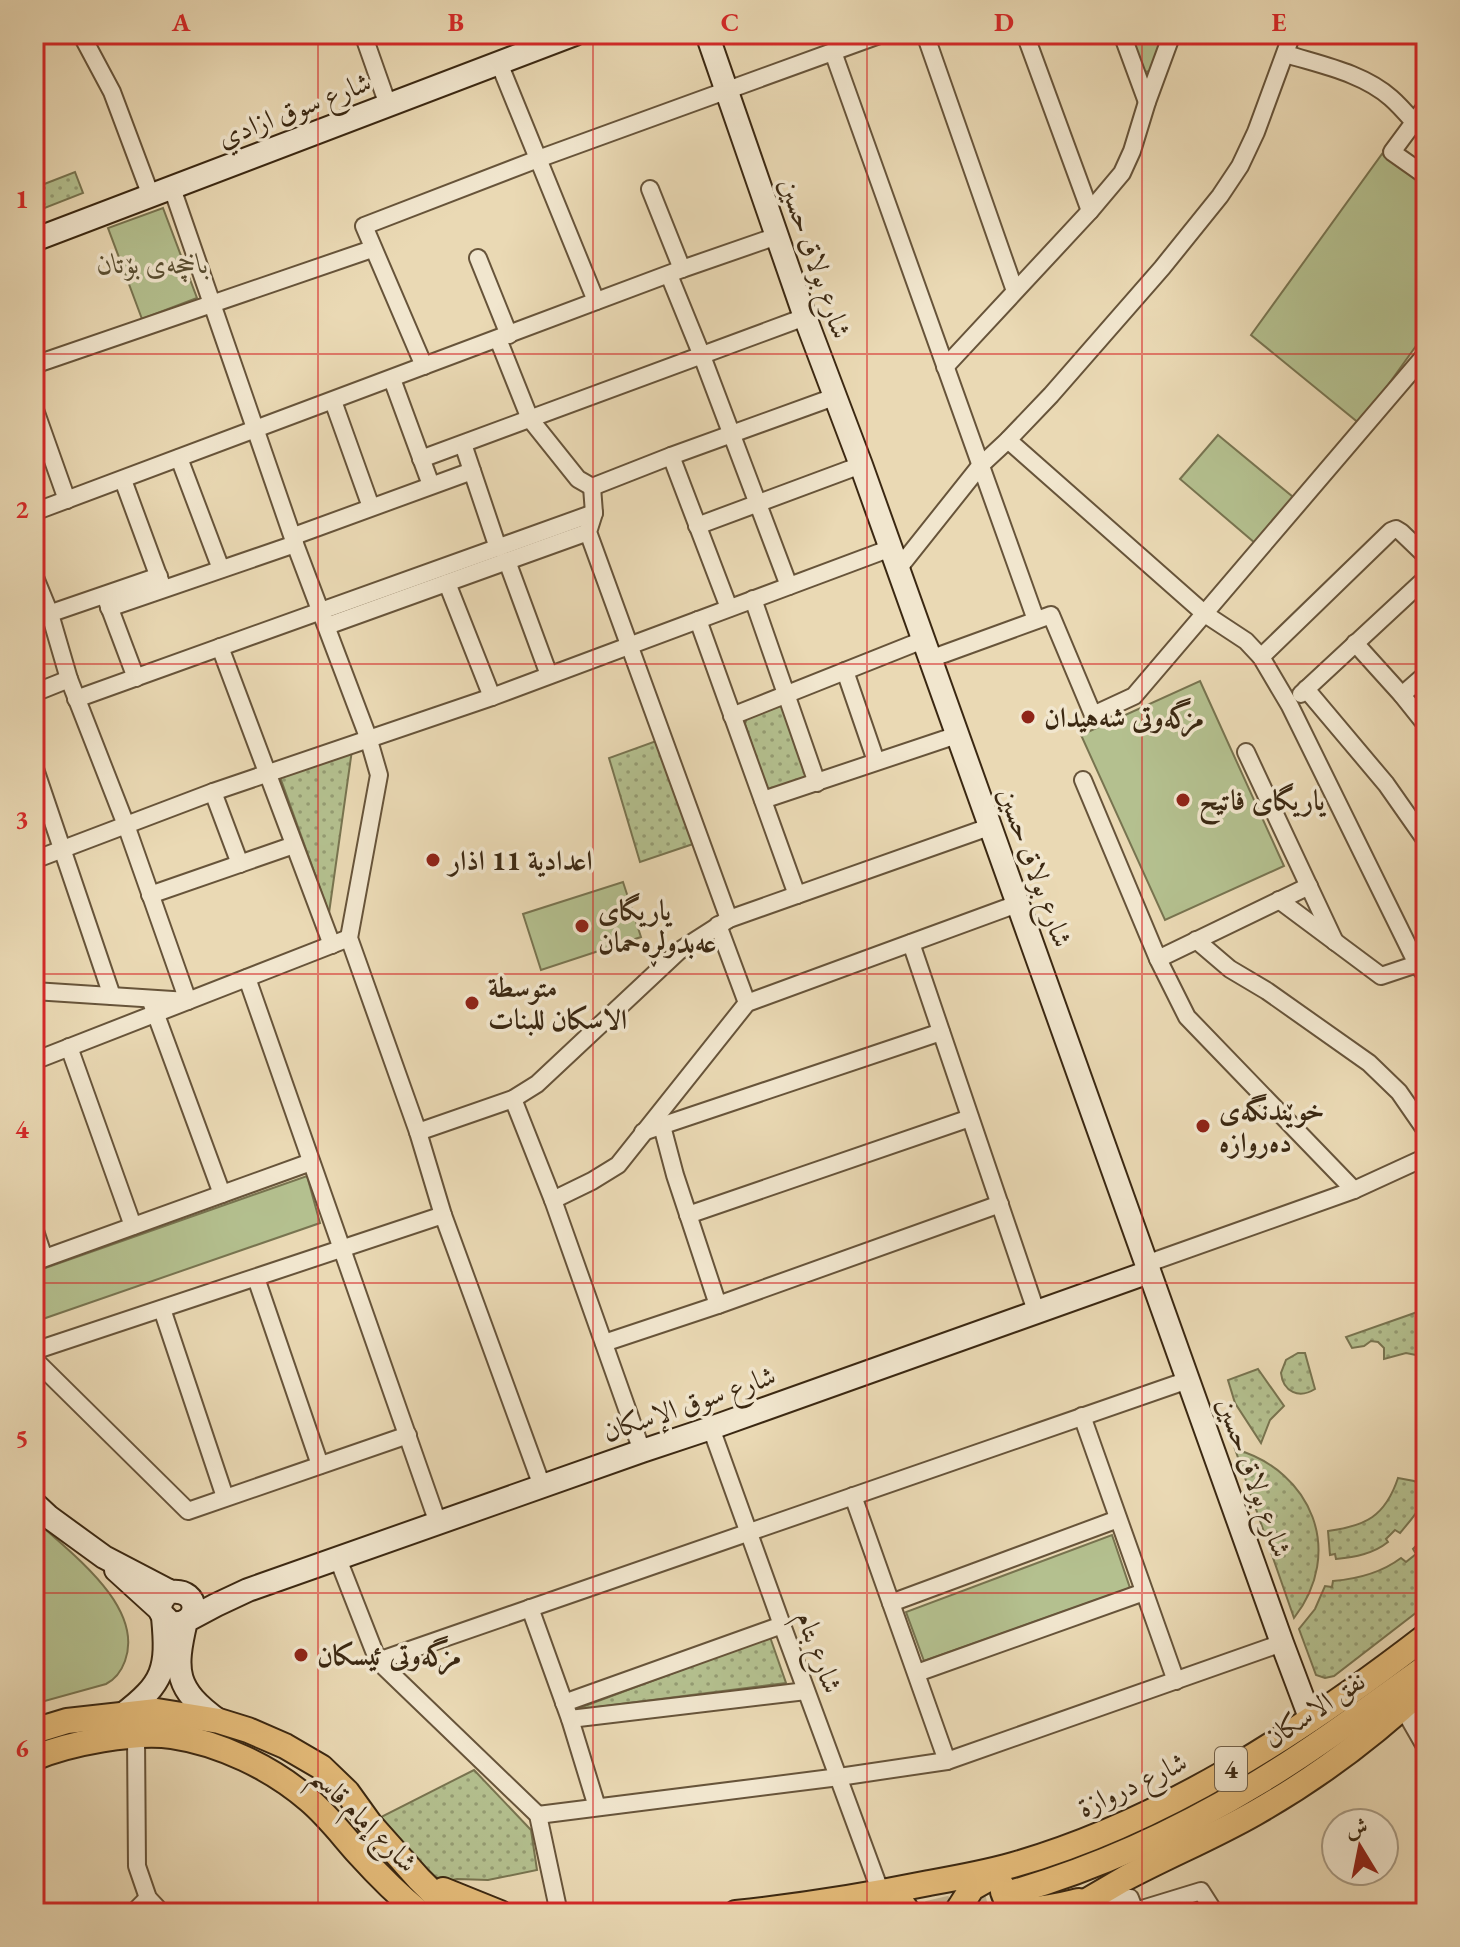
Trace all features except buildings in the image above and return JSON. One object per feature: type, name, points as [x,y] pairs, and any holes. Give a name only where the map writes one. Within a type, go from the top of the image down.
[{"type":"main road","name":"شارع دروازة","points":[[1015,1865],[1112,1828],[1245,1762],[1311,1720],[1426,1636]]},
{"type":"main road","name":"نفق الاسكان","points":[[1014,1892],[1103,1861],[1212,1810],[1311,1748],[1426,1667]]},
{"type":"main road","points":[[1043,1855],[1005,1877],[1002,1889],[1008,1902],[1021,1908],[1035,1909],[1093,1899],[1130,1900],[1344,1755],[1426,1686]]},
{"type":"main road","name":"شارع إمام قاسم","points":[[34,1731],[67,1721],[157,1711],[219,1721],[285,1746],[321,1767],[347,1792],[370,1824],[419,1879],[500,1913]]},
{"type":"main road","name":"شارع إمام قاسم","points":[[34,1758],[77,1745],[170,1736],[233,1754],[274,1774],[308,1798],[381,1878],[420,1913]]},
{"type":"main road","points":[[736,1913],[881,1893],[1015,1865]]},
{"type":"main road","points":[[956,1913],[972,1888],[1015,1865]]},
{"type":"main road","points":[[419,1879],[458,1913]]},
{"type":"main road","points":[[881,1893],[898,1899],[908,1913]]},
{"type":"main road","points":[[1066,1913],[1093,1899]]},
{"type":"street","points":[[81,34],[112,92],[151,196]]},
{"type":"street","points":[[363,34],[388,105]]},
{"type":"street","name":"شارع سوق ازادي","points":[[34,240],[575,34]]},
{"type":"street","name":"شارع بولاق حسين","points":[[707,34],[805,317],[861,465],[1311,1720]]},
{"type":"street","points":[[424,366],[364,226],[882,34]]},
{"type":"street","points":[[925,34],[1015,291]]},
{"type":"street","points":[[1025,34],[1090,211]]},
{"type":"street","points":[[1122,34],[1147,102]]},
{"type":"street","points":[[945,367],[1122,173],[1172,34]]},
{"type":"street","points":[[34,860],[266,773],[492,697],[789,586],[894,558],[1008,440],[1162,268],[1220,196],[1240,166],[1256,132],[1292,34]]},
{"type":"street","points":[[833,52],[1036,620]]},
{"type":"street","points":[[1286,54],[1368,83],[1393,99],[1413,121]]},
{"type":"street","points":[[499,63],[596,301]]},
{"type":"street","points":[[1426,106],[1392,152],[1426,176]]},
{"type":"street","points":[[172,188],[379,775],[349,938],[418,1132],[443,1215],[542,1486]]},
{"type":"street","points":[[650,189],[702,356],[789,586]]},
{"type":"street","points":[[34,512],[777,236]]},
{"type":"street","points":[[34,365],[372,249]]},
{"type":"street","points":[[478,258],[530,419],[578,479],[592,487]]},
{"type":"street","points":[[421,459],[805,317]]},
{"type":"street","points":[[732,716],[845,671],[1051,615],[1093,715],[1134,696],[1426,354]]},
{"type":"street","points":[[392,379],[431,485]]},
{"type":"street","points":[[592,487],[834,397]]},
{"type":"street","points":[[333,401],[371,507]]},
{"type":"street","points":[[34,407],[67,500]]},
{"type":"street","points":[[1008,440],[1205,614],[1246,641],[1261,657],[1290,706],[1422,970],[1381,976],[1279,900]]},
{"type":"street","points":[[463,444],[549,675]]},
{"type":"street","points":[[671,456],[729,608]]},
{"type":"street","points":[[179,458],[221,569]]},
{"type":"street","points":[[697,526],[861,465]]},
{"type":"street","points":[[42,617],[221,569],[371,507],[472,471]]},
{"type":"street","points":[[123,480],[161,583]]},
{"type":"street","points":[[592,487],[594,513],[588,532],[630,645],[747,1003]]},
{"type":"street","points":[[76,699],[220,647],[447,583],[594,513]]},
{"type":"street","points":[[1261,657],[1391,531],[1396,529],[1401,532],[1426,556]]},
{"type":"street","points":[[324,619],[503,554],[588,532]]},
{"type":"street","points":[[34,575],[42,617],[126,825],[188,1001]]},
{"type":"street","points":[[1290,706],[1426,578]]},
{"type":"street","points":[[447,583],[492,697]]},
{"type":"street","points":[[753,599],[817,783]]},
{"type":"street","points":[[107,602],[136,678]]},
{"type":"street","points":[[698,620],[797,895]]},
{"type":"street","points":[[1355,643],[1426,725]]},
{"type":"street","points":[[220,647],[332,945]]},
{"type":"street","points":[[845,671],[876,761]]},
{"type":"street","points":[[1402,695],[1426,674]]},
{"type":"street","points":[[34,693],[69,679]]},
{"type":"street","points":[[1306,689],[1386,784],[1426,841]]},
{"type":"street","points":[[763,800],[957,735]]},
{"type":"street","points":[[1246,752],[1335,942]]},
{"type":"street","points":[[34,766],[112,996]]},
{"type":"street","points":[[1083,780],[1158,959],[1187,1017],[1354,1190]]},
{"type":"street","points":[[213,792],[240,864]]},
{"type":"street","points":[[418,1132],[513,1099],[537,1084],[679,951],[723,922],[989,827]]},
{"type":"street","points":[[150,895],[294,845]]},
{"type":"street","points":[[1158,959],[1309,886]]},
{"type":"street","points":[[553,1200],[618,1165],[747,1003],[1017,904]]},
{"type":"street","points":[[34,1061],[153,1006],[188,1001],[349,938]]},
{"type":"street","points":[[1196,940],[1230,969],[1267,991],[1369,1063],[1399,1092],[1426,1131]]},
{"type":"street","points":[[911,943],[1036,1311]]},
{"type":"street","points":[[247,978],[438,1523]]},
{"type":"street","points":[[34,991],[112,996],[153,1006]]},
{"type":"street","points":[[153,1006],[222,1194]]},
{"type":"street","points":[[642,1133],[941,1032]]},
{"type":"street","points":[[69,1047],[133,1226]]},
{"type":"street","points":[[513,1099],[553,1200],[642,1451]]},
{"type":"street","points":[[688,1215],[970,1118]]},
{"type":"street","points":[[662,1126],[718,1305]]},
{"type":"street","points":[[1147,1268],[1354,1190],[1426,1157]]},
{"type":"street","points":[[34,1228],[39,1260],[311,1162]]},
{"type":"street","points":[[604,1343],[1000,1204]]},
{"type":"street","points":[[408,1435],[188,1511],[35,1354],[443,1215]]},
{"type":"street","name":"شارع سوق الإسكان","points":[[248,1590],[711,1428],[1147,1268]]},
{"type":"street","points":[[256,1278],[320,1465]]},
{"type":"street","points":[[162,1309],[225,1497]]},
{"type":"street","points":[[378,1661],[1188,1380]]},
{"type":"street","points":[[1082,1416],[1176,1681]]},
{"type":"street","name":"شارع بتام","points":[[711,1428],[881,1893]]},
{"type":"street","points":[[853,1496],[947,1761]]},
{"type":"street","points":[[34,1503],[104,1557],[122,1576],[171,1604],[248,1590]]},
{"type":"street","points":[[891,1603],[1118,1519]]},
{"type":"street","points":[[338,1559],[378,1661],[538,1815],[559,1913]]},
{"type":"street","points":[[171,1604],[171,1623],[181,1624],[248,1590]]},
{"type":"street","points":[[917,1673],[1144,1592]]},
{"type":"street","points":[[122,1715],[151,1691],[159,1678],[171,1604]]},
{"type":"street","points":[[530,1608],[597,1807]]},
{"type":"street","points":[[186,1621],[178,1665],[182,1682],[200,1707],[219,1721]]},
{"type":"street","points":[[567,1711],[782,1625]]},
{"type":"street","points":[[538,1815],[947,1761],[1282,1643]]},
{"type":"street","points":[[567,1711],[806,1691]]},
{"type":"street","points":[[1403,1708],[1426,1748]]},
{"type":"street","points":[[136,1737],[137,1866],[148,1898],[162,1913]]},
{"type":"street","points":[[1130,1900],[1201,1891],[1215,1913]]},
{"type":"street","points":[[133,1913],[148,1898]]},
{"type":"green space","points":[[1128,34],[1165,34],[1150,71],[1144,72]]},
{"type":"green space","points":[[1382,154],[1426,186],[1426,332],[1360,424],[1251,335]]},
{"type":"green space","points":[[75,172],[83,193],[37,211],[34,188]]},
{"type":"green space","name":"باخچەی بۆتان","points":[[163,208],[197,298],[142,319],[108,228]]},
{"type":"green space","points":[[1218,435],[1293,497],[1255,543],[1180,479]]},
{"type":"green space","name":"یاریگای فاتیح","points":[[1200,681],[1284,866],[1165,920],[1081,735]]},
{"type":"green space","points":[[781,702],[806,777],[768,791],[745,724],[748,714]]},
{"type":"green space","points":[[659,740],[693,844],[640,862],[609,758]]},
{"type":"green space","points":[[352,750],[329,913],[280,777]]},
{"type":"green space","name":"یاریگای عەبدولڕەحمان","points":[[623,882],[641,937],[541,970],[523,914]]},
{"type":"green space","points":[[307,1176],[320,1223],[34,1322],[34,1272]]},
{"type":"green space","points":[[1426,1309],[1426,1357],[1406,1353],[1384,1359],[1384,1348],[1378,1342],[1371,1341],[1352,1348],[1346,1337]]},
{"type":"green space","points":[[1298,1353],[1305,1353],[1315,1389],[1309,1392],[1293,1392],[1282,1380],[1286,1360]]},
{"type":"green space","points":[[1258,1369],[1284,1406],[1270,1420],[1261,1443],[1235,1403],[1228,1380]]},
{"type":"green space","points":[[1235,1449],[1262,1460],[1284,1475],[1301,1495],[1312,1517],[1318,1541],[1317,1567],[1309,1593],[1294,1618]]},
{"type":"green space","points":[[1398,1478],[1414,1481],[1423,1487],[1425,1497],[1400,1533],[1395,1530],[1386,1539],[1388,1542],[1364,1554],[1336,1559],[1335,1554],[1330,1555],[1328,1531],[1353,1526],[1380,1511]]},
{"type":"green space","points":[[34,1519],[100,1582],[124,1620],[128,1640],[125,1661],[118,1675],[110,1682],[34,1704]]},
{"type":"green space","points":[[1112,1535],[1130,1588],[924,1661],[906,1612]]},
{"type":"green space","points":[[1426,1536],[1426,1605],[1334,1676],[1325,1678],[1316,1675],[1299,1629],[1315,1609],[1325,1586],[1332,1587],[1333,1581],[1377,1571],[1401,1558],[1406,1562],[1416,1554],[1413,1549]]},
{"type":"green space","points":[[770,1637],[786,1683],[574,1710]]},
{"type":"green space","points":[[474,1770],[531,1830],[537,1870],[488,1880],[442,1882],[419,1866],[381,1817]]},
{"type":"tunnel","points":[[928,1913],[1014,1892]]},
{"type":"place","name":"مزگەوتی شەهیدان","points":[[1028,717]]},
{"type":"place","name":"یاریگای فاتیح","points":[[1183,800]]},
{"type":"place","name":"اعدادية 11 اذار","points":[[433,860]]},
{"type":"place","name":"یاریگای عەبدولڕەحمان","points":[[582,926]]},
{"type":"place","name":"متوسطة الاسكان للبنات","points":[[472,1003]]},
{"type":"place","name":"خوێندنگەی دەروازە","points":[[1203,1126]]},
{"type":"place","name":"مزگەوتی ئیسکان","points":[[301,1655]]}]
